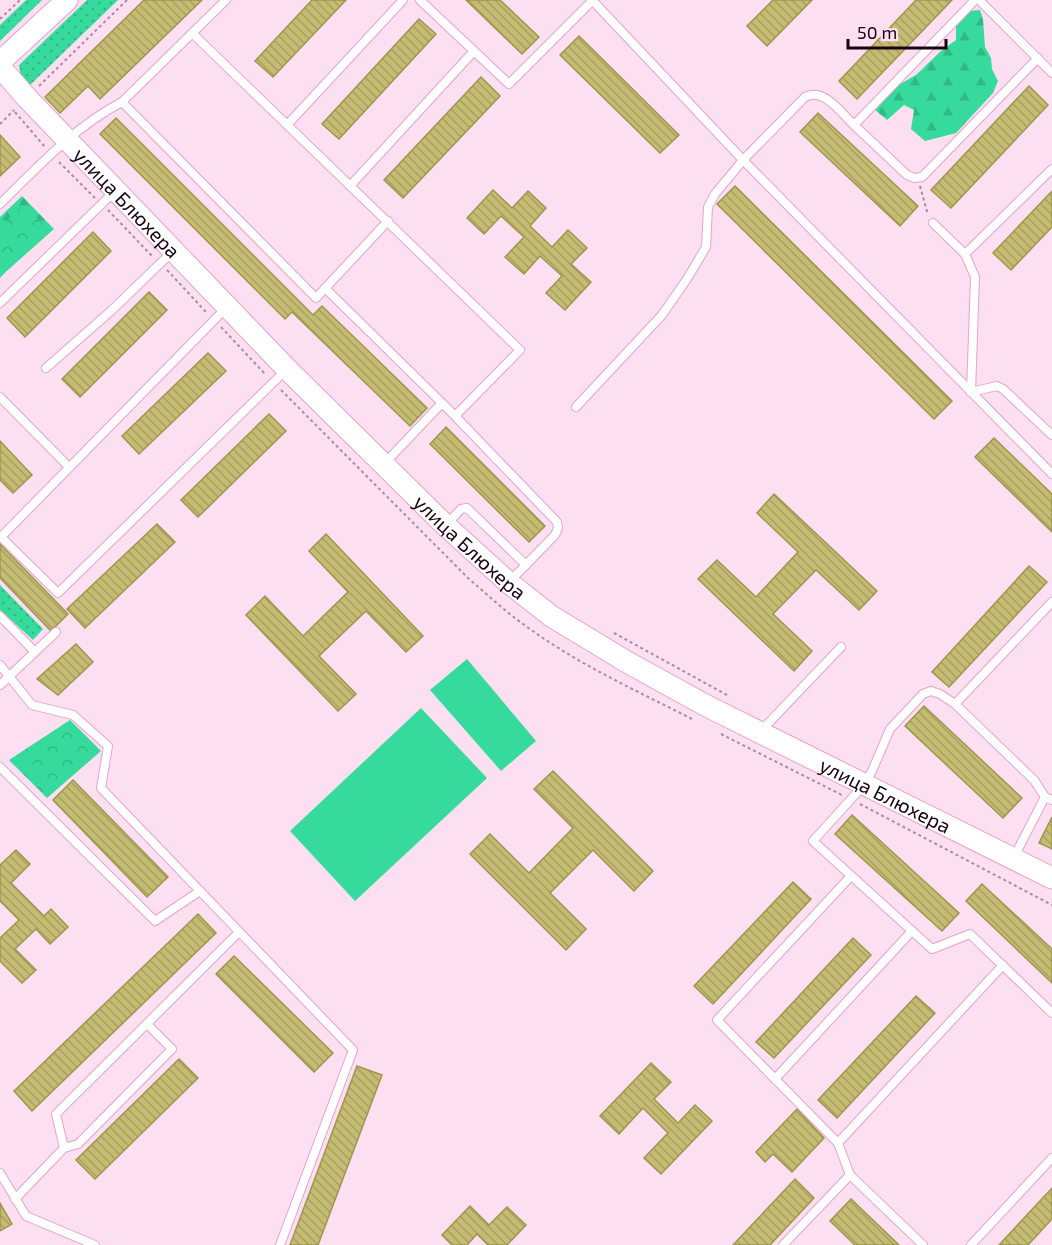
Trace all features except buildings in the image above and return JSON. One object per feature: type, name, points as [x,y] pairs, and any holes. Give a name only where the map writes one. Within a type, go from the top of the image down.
[{"type":"street","points":[[0,62],[67,0]]},
{"type":"street","name":"улица Блюхера","points":[[0,68],[66,140],[287,369],[445,525],[508,583],[551,616],[627,662],[863,786],[1052,878]]},
{"type":"lane","points":[[0,204],[66,140],[90,120],[122,102],[226,0]]},
{"type":"lane","points":[[287,125],[403,0]]},
{"type":"lane","points":[[420,0],[508,84],[592,1],[743,160],[1052,474]]},
{"type":"lane","points":[[854,125],[977,0],[1052,73]]},
{"type":"lane","points":[[192,33],[520,350],[454,416]]},
{"type":"lane","points":[[350,186],[474,51]]},
{"type":"lane","points":[[576,407],[662,315],[687,279],[706,247],[708,207],[715,194],[743,160],[805,97],[812,93],[820,94],[907,175],[918,178],[927,173],[1038,58]]},
{"type":"lane","points":[[122,102],[316,298],[387,221]]},
{"type":"lane","points":[[965,254],[1052,169]]},
{"type":"lane","points":[[0,303],[116,190]]},
{"type":"lane","points":[[933,223],[965,254],[975,277],[971,392]]},
{"type":"lane","points":[[46,368],[112,310],[174,250]]},
{"type":"lane","points":[[325,288],[442,403],[557,522],[558,528],[555,535],[508,583]]},
{"type":"lane","points":[[228,306],[1,537],[57,593],[287,369]]},
{"type":"lane","points":[[971,392],[997,386],[1003,389],[1052,435]]},
{"type":"lane","points":[[0,397],[69,467]]},
{"type":"lane","points":[[385,464],[442,403]]},
{"type":"lane","points":[[445,525],[461,509],[467,508],[526,565]]},
{"type":"lane","points":[[955,704],[1052,602]]},
{"type":"lane","points":[[0,616],[35,652]]},
{"type":"lane","points":[[0,685],[56,632]]},
{"type":"lane","points":[[759,733],[841,647]]},
{"type":"lane","points":[[0,665],[32,705],[73,715],[108,746],[101,788],[353,1050],[280,1245]]},
{"type":"lane","points":[[1013,858],[1048,798],[1034,780],[955,704],[931,691],[923,694],[890,729],[863,786],[813,841],[932,949],[970,934],[1052,1013]]},
{"type":"lane","points":[[0,767],[155,921],[200,891]]},
{"type":"lane","points":[[851,876],[717,1020],[838,1143],[850,1175],[923,1245]]},
{"type":"lane","points":[[775,1079],[912,931]]},
{"type":"lane","points":[[64,1148],[57,1114],[239,932]]},
{"type":"lane","points":[[838,1143],[1003,965]]},
{"type":"lane","points":[[15,1199],[64,1148],[78,1144],[172,1049],[147,1024]]},
{"type":"lane","points":[[971,1245],[1052,1158]]},
{"type":"lane","points":[[0,1173],[26,1216],[95,1245]]},
{"type":"lane","points":[[783,1245],[850,1175]]},
{"type":"path","points":[[0,19],[20,0]]},
{"type":"path","points":[[34,91],[127,0]]},
{"type":"path","points":[[0,124],[14,110]]},
{"type":"path","points":[[918,178],[928,216],[933,223]]},
{"type":"path","points":[[608,629],[732,698]]},
{"type":"green space","points":[[26,0],[42,0],[0,41],[0,25]]},
{"type":"green space","points":[[87,0],[118,0],[28,87],[21,79],[19,65]]},
{"type":"green space","points":[[980,10],[985,47],[998,81],[993,93],[956,133],[925,141],[911,129],[914,110],[904,105],[887,120],[874,109],[893,88],[916,75],[956,40],[956,21],[968,11]]},
{"type":"green space","points":[[22,196],[54,229],[0,277],[0,217]]},
{"type":"green space","points":[[21,207],[32,217],[49,224],[0,278],[0,228]]},
{"type":"green space","points":[[0,585],[43,629],[33,640],[0,610]]},
{"type":"green space","points":[[467,659],[536,741],[501,771],[430,690]]},
{"type":"green space","points":[[421,708],[487,778],[355,901],[290,831]]},
{"type":"green space","points":[[70,720],[101,751],[47,798],[9,760]]}]
